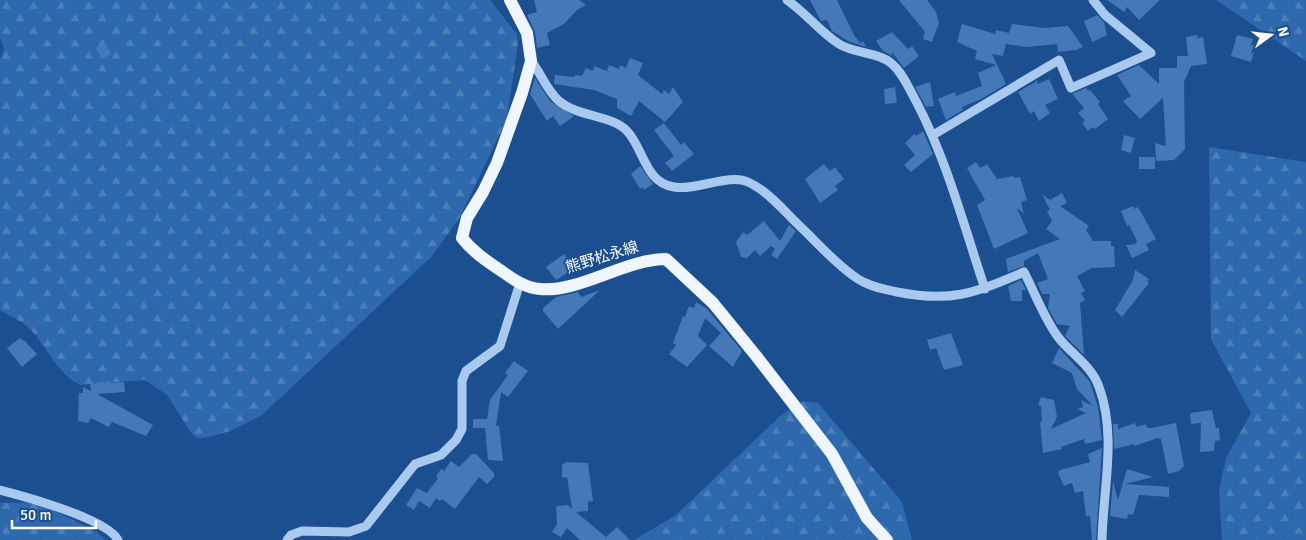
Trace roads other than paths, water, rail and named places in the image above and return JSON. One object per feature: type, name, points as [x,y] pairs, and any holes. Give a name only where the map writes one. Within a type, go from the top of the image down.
[{"type":"main road","name":"熊野松永線","points":[[510,0],[527,33],[531,61],[497,163],[483,192],[467,218],[462,238],[474,253],[520,283],[541,289],[571,285],[651,259],[666,259],[713,303],[757,357],[832,454],[867,518],[887,540]]},
{"type":"street","points":[[787,0],[801,9],[838,44],[852,51],[887,61],[894,65],[911,91],[933,135],[985,289]]},
{"type":"street","points":[[933,135],[1059,60],[1071,88],[1152,53],[1105,16],[1093,0]]},
{"type":"street","points":[[531,61],[559,101],[579,113],[617,124],[627,131],[650,172],[661,183],[673,188],[692,188],[730,180],[746,181],[763,191],[826,252],[858,279],[878,288],[926,298],[954,297],[985,289],[1024,272],[1057,336],[1078,356],[1099,386],[1107,419],[1108,443],[1102,540]]},
{"type":"street","points":[[287,540],[291,535],[302,531],[349,532],[366,526],[415,464],[442,455],[456,440],[462,429],[462,381],[466,370],[500,346],[520,283]]},
{"type":"street","points":[[0,490],[38,500],[102,525],[118,540]]}]
